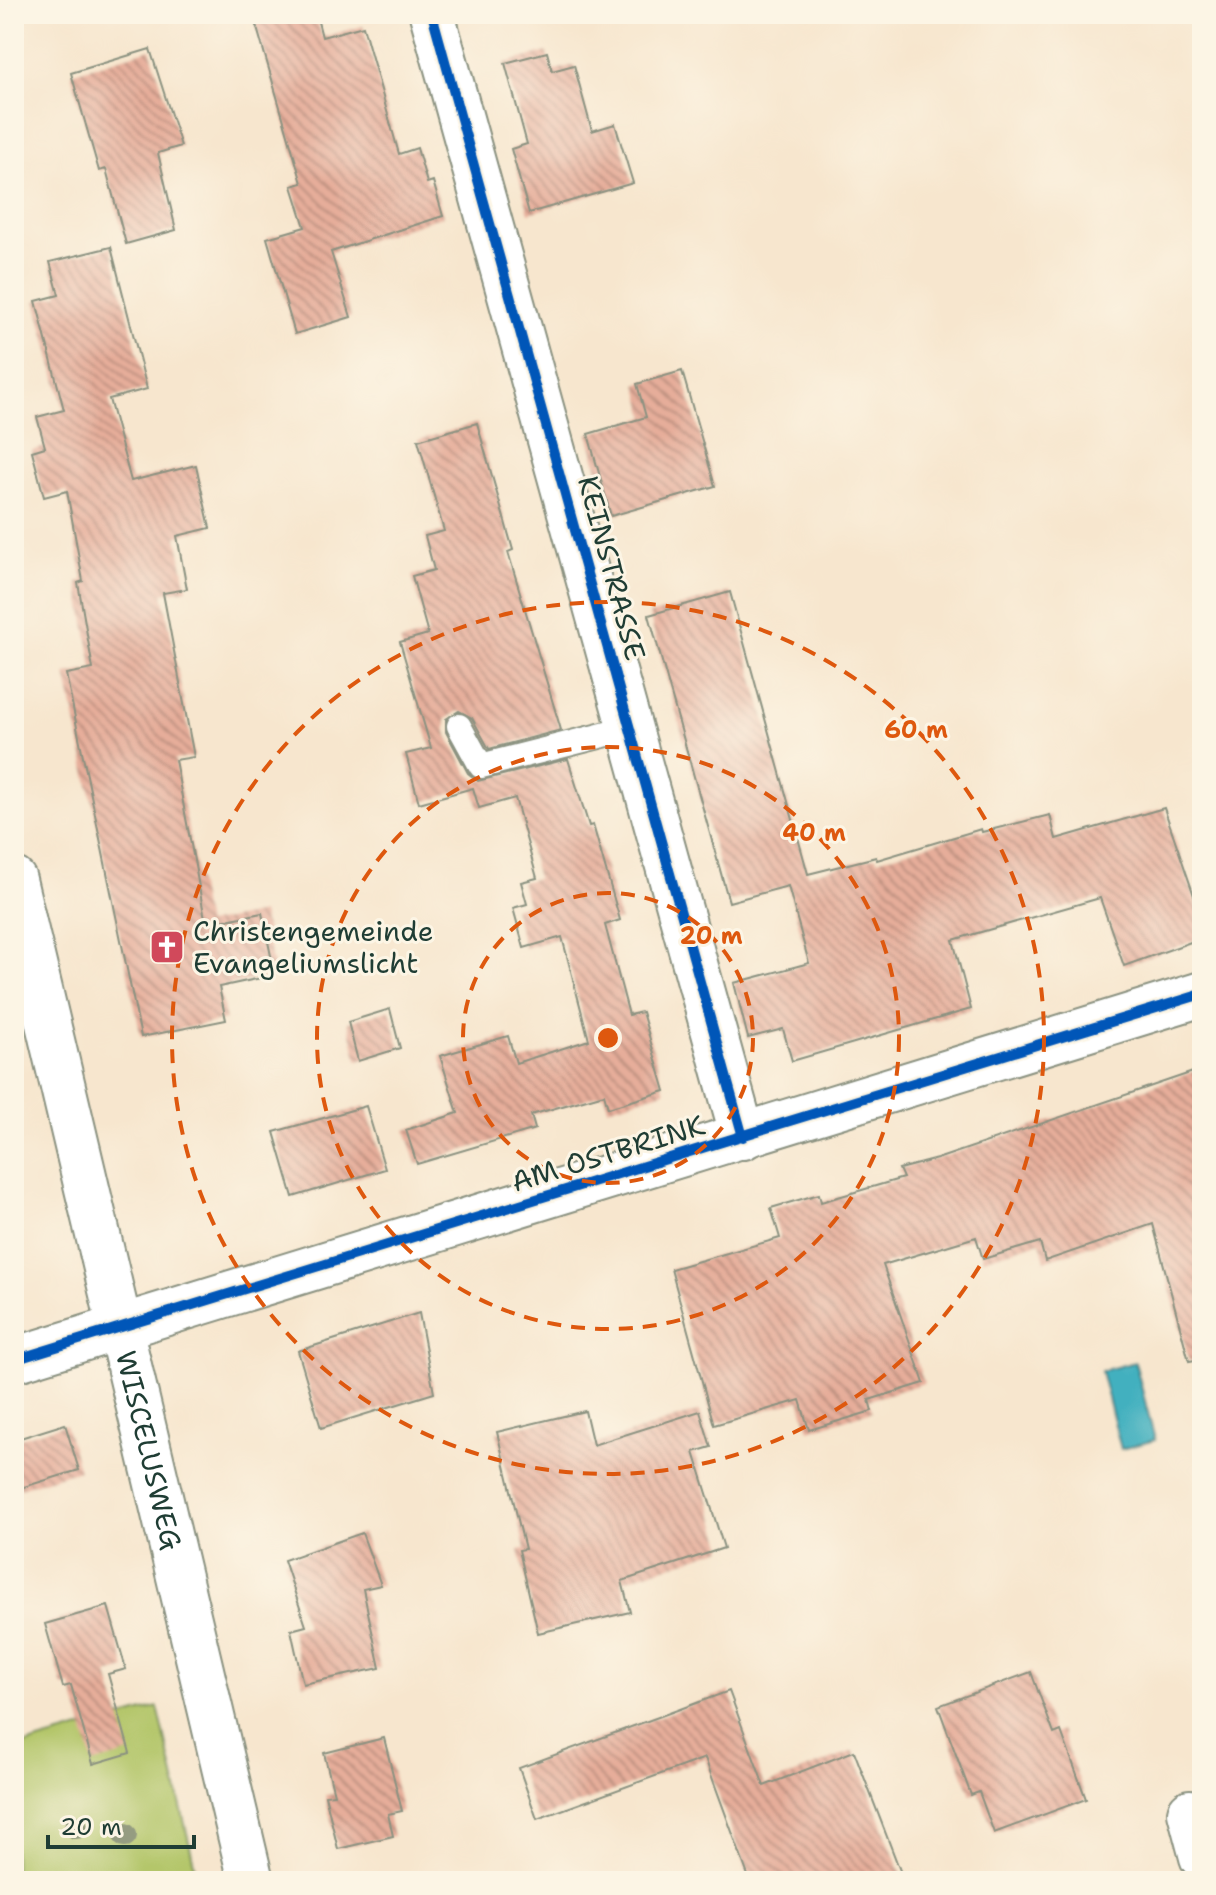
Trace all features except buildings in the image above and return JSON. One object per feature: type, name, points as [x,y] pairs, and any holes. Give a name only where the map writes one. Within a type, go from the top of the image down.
[{"type":"street","name":"KEINSTRASSE","points":[[432,14],[743,1137]]},
{"type":"street","name":"WISCELUSWEG","points":[[14,880],[251,1881]]},
{"type":"street","name":"AM OSTBRINK","points":[[14,1360],[1202,994]]},
{"type":"street","points":[[1190,1812],[1202,1857]]},
{"type":"lane","points":[[459,726],[481,766],[631,728]]},
{"type":"green space","points":[[158,1707],[198,1881],[14,1881],[14,1748]]},
{"type":"water","points":[[1135,1362],[1155,1440],[1121,1449],[1101,1371]]},
{"type":"cycle path","points":[[432,14],[743,1137]]},
{"type":"cycle path","points":[[14,1360],[1202,994]]},
{"type":"place","name":"Christengemeinde Evangeliumslicht","points":[[167,947]]}]
